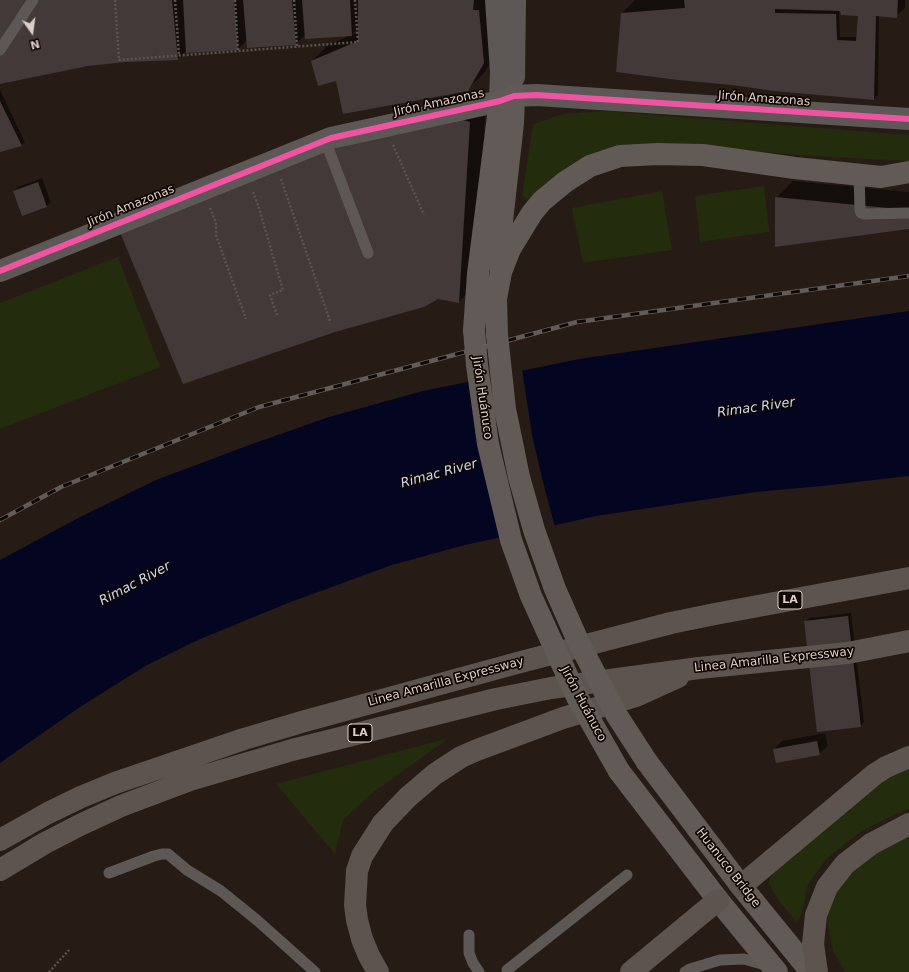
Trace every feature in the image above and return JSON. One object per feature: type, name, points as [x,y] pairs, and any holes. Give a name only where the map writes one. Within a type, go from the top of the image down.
[{"type":"highway","name":"Linea Amarilla Expressway","points":[[0,840],[48,813],[115,783],[230,743],[305,721],[671,623],[909,578]]},
{"type":"highway","name":"Linea Amarilla Expressway","points":[[0,870],[45,843],[121,806],[190,780],[292,750],[489,701],[551,688],[699,668],[848,653],[909,641]]},
{"type":"highway","points":[[378,972],[369,956],[357,920],[355,905],[357,872],[362,856],[383,823],[408,797],[435,774],[461,757],[563,718],[636,696],[699,668]]},
{"type":"highway","points":[[741,886],[875,774],[886,767],[909,757]]},
{"type":"highway","points":[[817,972],[812,944],[816,915],[828,887],[845,864],[871,844],[909,824]]},
{"type":"highway","points":[[631,972],[718,900]]},
{"type":"main road","name":"Jirón Huánuco","points":[[507,98],[513,123],[499,248],[502,272],[496,299],[497,335],[505,409],[519,477],[534,530],[555,589],[578,641],[616,714],[647,762]]},
{"type":"main road","name":"Jirón Huánuco","points":[[507,98],[478,274],[474,330],[477,365],[488,444],[511,540],[531,596],[577,697],[619,771],[718,900]]},
{"type":"main road","points":[[502,272],[510,249],[532,213],[542,201],[565,182],[590,166],[620,156],[657,154],[703,155],[881,177],[909,172]]},
{"type":"main road","points":[[881,177],[894,186],[909,188]]},
{"type":"main road","name":"Huanuco Bridge","points":[[647,762],[741,886],[811,972]]},
{"type":"main road","points":[[718,900],[775,969]]},
{"type":"street","name":"Jirón Huánuco","points":[[496,0],[501,72],[507,98]]},
{"type":"street","name":"Jirón Huánuco","points":[[507,98],[515,0]]},
{"type":"street","name":"Jirón Amazonas","points":[[0,271],[325,140],[507,98],[537,95],[909,119]]},
{"type":"lane","points":[[0,50],[32,0]]},
{"type":"lane","points":[[325,140],[368,253]]},
{"type":"lane","points":[[859,175],[861,213],[909,213]]},
{"type":"lane","points":[[109,873],[154,856],[168,854],[187,870],[221,891],[258,921],[315,972]]},
{"type":"lane","points":[[507,971],[627,875]]},
{"type":"lane","points":[[468,935],[469,953],[472,963],[479,972]]},
{"type":"lane","points":[[685,972],[690,969],[720,960],[744,959],[775,969]]},
{"type":"path","points":[[115,0],[118,60],[358,42],[355,0]]},
{"type":"path","points":[[175,0],[179,55]]},
{"type":"path","points":[[235,0],[238,51]]},
{"type":"path","points":[[294,0],[298,47]]},
{"type":"path","points":[[385,126],[424,215]]},
{"type":"path","points":[[275,160],[330,321]]},
{"type":"path","points":[[246,172],[258,205],[282,290],[270,295],[277,315]]},
{"type":"path","points":[[203,189],[216,223],[216,235],[246,319]]},
{"type":"path","points":[[49,972],[69,950]]},
{"type":"green space","points":[[604,111],[909,135],[909,161],[810,156],[702,146],[631,145],[531,201],[522,196],[533,124],[563,114]]},
{"type":"green space","points":[[764,186],[769,232],[700,242],[695,196]]},
{"type":"green space","points":[[662,191],[672,250],[583,263],[572,208]]},
{"type":"green space","points":[[118,257],[160,367],[0,429],[0,303]]},
{"type":"green space","points":[[449,738],[371,794],[343,820],[335,854],[276,784]]},
{"type":"green space","points":[[909,768],[909,809],[860,832],[828,857],[808,884],[802,913],[797,922],[779,901],[768,882],[778,866],[892,776]]},
{"type":"green space","points":[[909,832],[909,972],[845,972],[833,950],[827,920],[834,893],[849,874],[882,846]]},
{"type":"water","name":"Rimac River","points":[[909,311],[909,476],[756,492],[596,516],[461,546],[392,565],[288,603],[198,640],[147,665],[80,707],[0,763],[0,560],[82,516],[156,480],[252,444],[329,417],[423,391],[579,359]]},
{"type":"pier","points":[[522,369],[532,435],[555,527],[501,539],[471,379]]},
{"type":"building","points":[[0,0],[172,0],[178,60],[126,62],[88,66],[0,84]]},
{"type":"building","points":[[183,0],[234,0],[238,50],[186,53]]},
{"type":"building","points":[[243,0],[292,0],[296,45],[247,48]]},
{"type":"building","points":[[302,0],[350,0],[352,36],[305,39]]},
{"type":"building","points":[[358,0],[474,0],[473,10],[479,10],[484,63],[468,91],[343,114],[336,81],[318,86],[311,61],[358,41]]},
{"type":"building","points":[[684,0],[898,0],[897,18],[876,16],[874,100],[774,91],[616,72],[621,13],[685,8]],"holes":[[[775,9],[840,11],[841,15],[858,16],[856,41],[837,40],[836,14],[775,13]]]},
{"type":"building","points":[[0,101],[22,146],[0,152]]},
{"type":"building","points":[[453,117],[470,122],[459,303],[438,299],[424,307],[335,332],[183,384],[119,230],[320,152]]},
{"type":"building","points":[[38,182],[47,207],[22,216],[13,191]]},
{"type":"building","points":[[775,197],[909,210],[909,229],[775,247]]},
{"type":"building","points":[[848,616],[861,727],[817,732],[804,621]]},
{"type":"building","points":[[817,741],[820,755],[776,763],[773,749]]},
{"type":"railway","points":[[0,520],[61,487],[259,407],[577,322],[909,276]]},
{"type":"cycle path","points":[[0,271],[331,138],[500,101],[514,96],[537,95],[909,119]]}]
